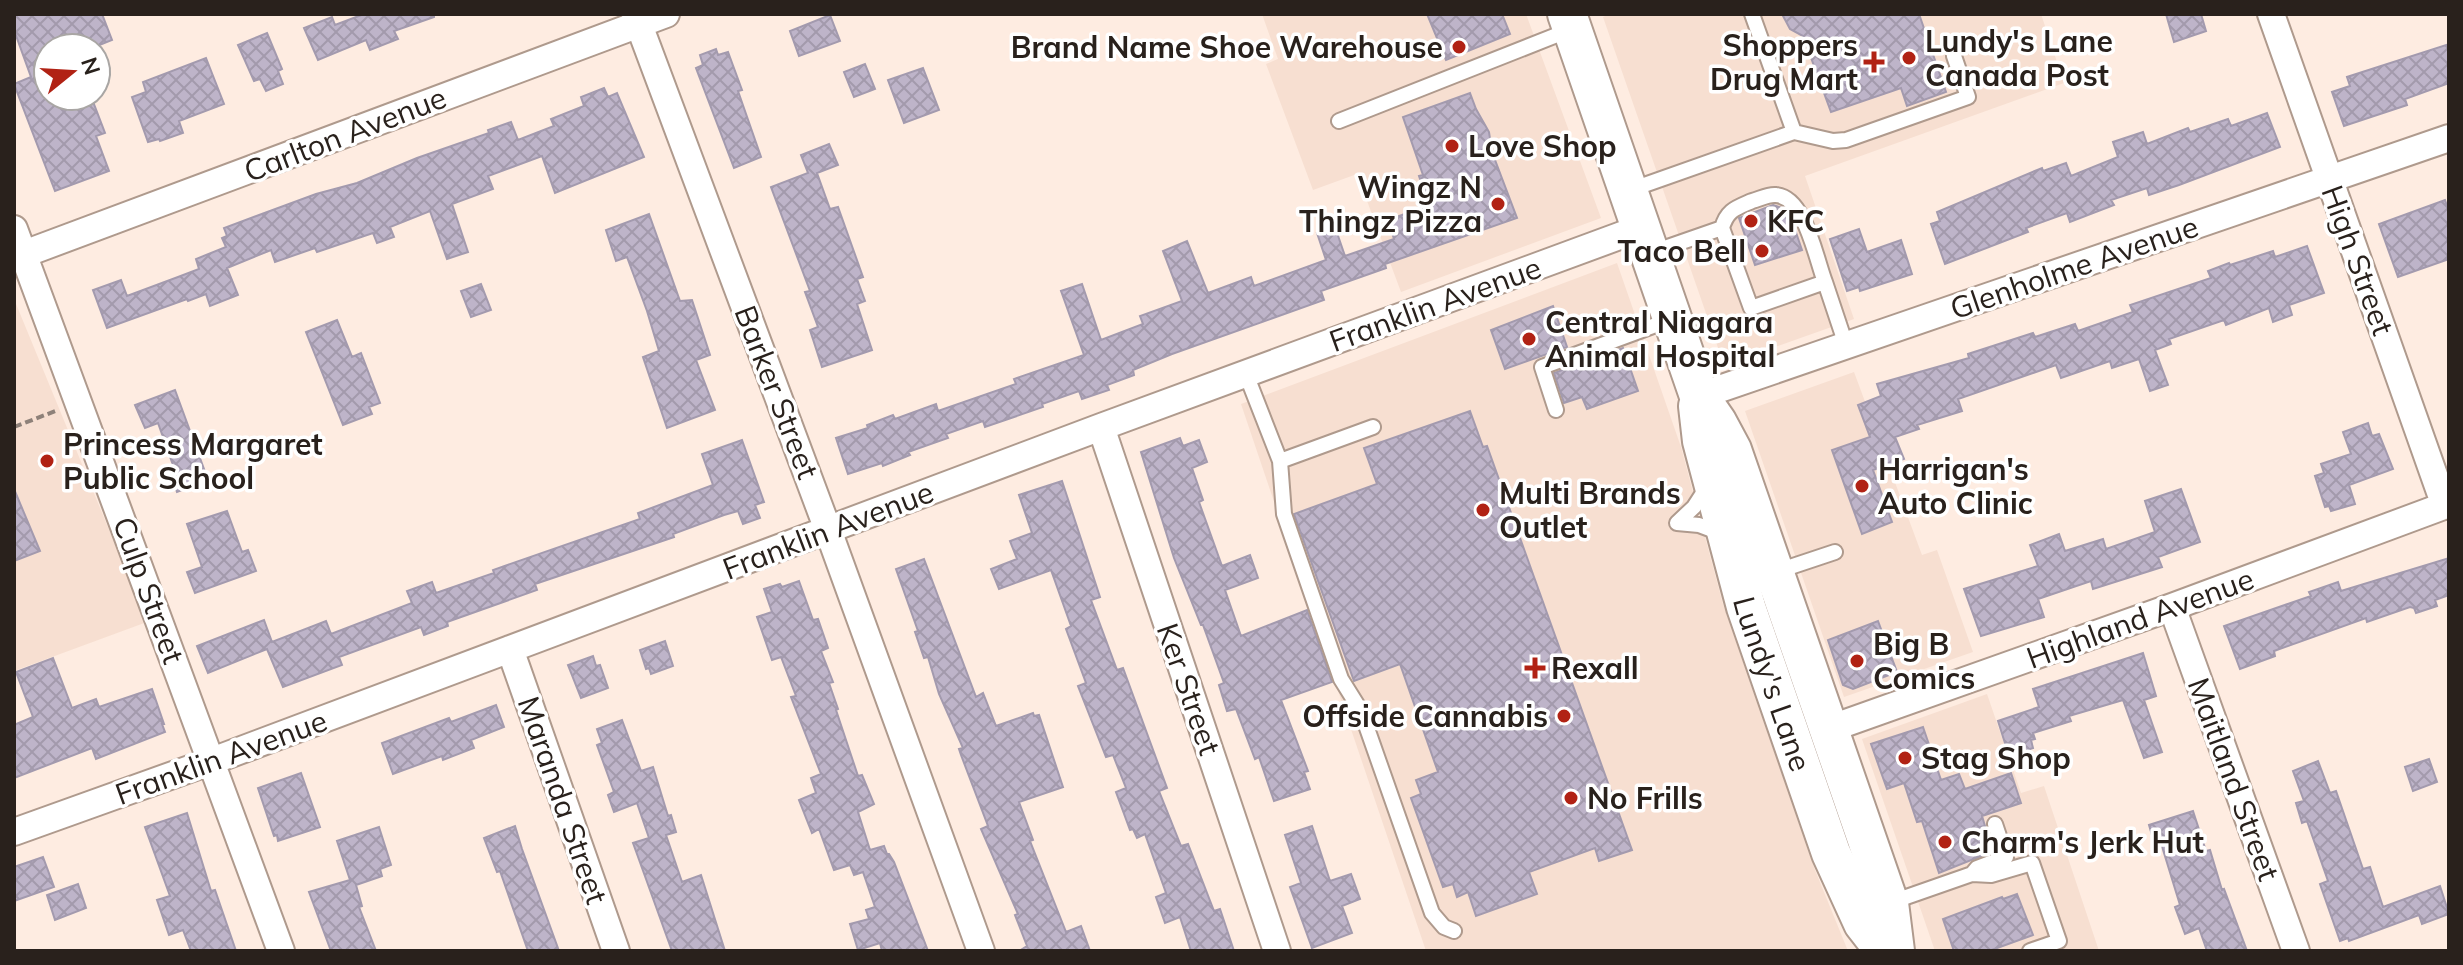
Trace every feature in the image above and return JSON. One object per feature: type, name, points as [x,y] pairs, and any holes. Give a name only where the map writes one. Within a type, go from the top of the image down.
[{"type":"main road","name":"Lundy's Lane","points":[[1570,21],[1699,396],[1732,450],[1889,903],[1894,951]]},
{"type":"main road","name":"Lundy's Lane","points":[[1699,396],[1700,426],[1712,480],[1755,637],[1831,853],[1863,923],[1877,941],[1894,951]]},
{"type":"street","name":"Carlton Avenue","points":[[24,254],[637,19],[666,14]]},
{"type":"street","name":"High Street","points":[[2271,14],[2447,505]]},
{"type":"street","name":"Barker Street","points":[[637,19],[981,951]]},
{"type":"street","name":"Glenholme Avenue","points":[[1699,396],[2449,138]]},
{"type":"street","name":"Culp Street","points":[[14,229],[281,951]]},
{"type":"street","name":"Franklin Avenue","points":[[14,832],[212,761],[1246,374],[1646,240]]},
{"type":"street","name":"Ker Street","points":[[1101,427],[1277,951]]},
{"type":"street","name":"Highland Avenue","points":[[1829,729],[2447,505]]},
{"type":"street","name":"Maitland Street","points":[[2172,607],[2296,951]]},
{"type":"street","name":"Maranda Street","points":[[510,649],[616,951]]},
{"type":"lane","points":[[1752,14],[1794,132]]},
{"type":"lane","points":[[1339,121],[1570,21]]},
{"type":"lane","points":[[1628,191],[1794,132],[1833,141],[1846,140],[1968,97],[1954,56]]},
{"type":"lane","points":[[1825,282],[1751,308],[1722,228],[1728,213],[1769,195],[1786,197],[1798,208],[1825,282],[1846,345]]},
{"type":"lane","points":[[1646,240],[1722,228]]},
{"type":"lane","points":[[1556,410],[1542,367],[1673,319]]},
{"type":"lane","points":[[1246,374],[1280,461],[1284,514],[1341,679],[1361,711],[1432,913],[1444,927],[1454,931]]},
{"type":"lane","points":[[1280,461],[1373,427]]},
{"type":"lane","points":[[1774,573],[1835,552]]},
{"type":"lane","points":[[1972,874],[1977,868],[2006,857],[1995,824]]},
{"type":"lane","points":[[1889,903],[1972,874],[1991,875],[2032,863],[2059,941],[2030,951]]},
{"type":"path","points":[[14,427],[79,402]]},
{"type":"shaded area","points":[[1262,14],[1526,14],[1601,218],[1401,292],[1357,174],[1313,190],[1266,64],[1278,59]]},
{"type":"shaded area","points":[[1610,14],[2041,14],[2064,83],[1805,176],[1854,319],[1724,365],[1603,17]]},
{"type":"shaded area","points":[[1617,263],[1681,447],[1723,604],[1815,870],[1848,951],[1426,951],[1241,404]]},
{"type":"shaded area","name":"Princess Margaret Public School","points":[[14,299],[147,622],[14,671]]},
{"type":"shaded area","points":[[1854,372],[1922,555],[1937,550],[1973,652],[1844,697],[1745,411]]},
{"type":"shaded area","points":[[1987,694],[2021,793],[2044,786],[2099,951],[1935,951],[1862,739]]},
{"type":"building","points":[[14,14],[102,14],[109,32],[32,32],[32,112],[97,112],[105,133],[96,136],[109,171],[55,191],[14,84],[31,77],[14,30]]},
{"type":"building","points":[[364,14],[434,14],[434,17],[394,31],[398,39],[370,50],[366,40],[318,60],[304,28],[332,17],[335,25]]},
{"type":"building","name":"Brand Name Shoe Warehouse","points":[[1427,14],[1502,14],[1510,34],[1446,60]]},
{"type":"building","name":"Shoppers Drug Mart","points":[[1782,14],[1919,14],[1946,92],[1907,106],[1901,88],[1831,112],[1803,36],[1790,29]]},
{"type":"building","points":[[2166,14],[2201,14],[2206,31],[2174,42]]},
{"type":"building","points":[[830,15],[840,41],[799,56],[790,31]]},
{"type":"building","points":[[267,33],[282,69],[278,71],[283,84],[266,91],[260,79],[254,81],[238,45]]},
{"type":"building","points":[[2449,44],[2449,83],[2405,99],[2407,105],[2344,126],[2332,92],[2350,86],[2347,77]]},
{"type":"building","points":[[716,49],[718,55],[728,52],[761,157],[734,168],[696,68],[703,65],[700,55]]},
{"type":"building","points":[[206,58],[224,104],[179,121],[183,133],[148,142],[132,97],[146,92],[143,82]]},
{"type":"building","points":[[865,64],[875,89],[854,97],[844,72]]},
{"type":"building","points":[[923,68],[939,110],[904,123],[888,80]]},
{"type":"building","points":[[604,88],[608,97],[617,93],[644,157],[555,193],[542,156],[488,176],[493,189],[452,204],[468,252],[447,259],[430,211],[390,227],[394,237],[377,243],[373,233],[275,262],[271,250],[227,268],[238,295],[210,306],[206,294],[107,328],[93,290],[121,280],[127,296],[199,269],[196,259],[226,247],[222,238],[227,236],[224,228],[316,194],[357,183],[511,122],[518,140],[554,126],[551,119],[584,106],[581,97]]},
{"type":"building","points":[[1470,93],[1489,132],[1492,152],[1517,218],[1385,264],[1386,268],[1321,291],[1324,300],[1133,370],[1134,375],[1107,385],[1109,390],[1082,399],[1079,391],[985,427],[983,421],[946,434],[948,438],[908,452],[910,455],[883,466],[882,463],[848,474],[836,438],[868,428],[867,425],[893,415],[895,419],[936,404],[938,411],[1016,384],[1014,379],[1084,355],[1061,291],[1082,284],[1101,340],[1143,324],[1140,316],[1182,301],[1163,251],[1187,241],[1208,293],[1251,277],[1254,286],[1326,260],[1317,233],[1335,227],[1345,256],[1394,239],[1388,220],[1429,205],[1419,176],[1423,175],[1403,117]]},
{"type":"building","points":[[2267,113],[2280,147],[2149,195],[2147,188],[2111,200],[2114,205],[2070,222],[2067,213],[2026,228],[2028,232],[1945,264],[1931,224],[1940,221],[1937,212],[2042,168],[2043,171],[2066,163],[2071,176],[2118,157],[2113,142],[2143,132],[2147,144],[2188,128],[2190,132],[2228,119],[2231,126]]},
{"type":"building","points":[[829,144],[838,165],[817,173],[830,209],[838,207],[863,277],[857,279],[865,301],[857,304],[872,350],[822,367],[810,330],[818,327],[805,292],[810,291],[771,187],[808,173],[801,155]]},
{"type":"building","points":[[2445,200],[2449,212],[2449,259],[2398,277],[2379,224]]},
{"type":"building","points":[[1773,205],[1782,208],[1791,218],[1802,250],[1755,265],[1739,218]]},
{"type":"building","points":[[649,214],[680,301],[692,300],[710,355],[696,360],[715,410],[667,428],[643,357],[659,351],[647,311],[627,257],[616,261],[606,230]]},
{"type":"building","points":[[1859,229],[1867,252],[1901,240],[1912,274],[1860,291],[1859,287],[1847,291],[1830,239]]},
{"type":"building","points":[[2307,246],[2324,293],[2289,305],[2292,315],[2273,322],[2269,308],[2226,325],[2224,320],[2169,339],[2171,344],[2155,350],[2168,385],[2150,391],[2139,359],[2112,368],[2110,361],[2061,378],[2056,365],[1958,399],[1962,411],[1917,425],[1919,429],[1895,437],[1904,459],[1873,470],[1892,522],[1862,534],[1832,450],[1870,437],[1858,405],[1881,396],[1877,384],[1969,358],[1968,354],[2033,333],[2035,337],[2075,324],[2078,331],[2133,312],[2130,305],[2211,278],[2208,271],[2229,263],[2273,251],[2275,257]]},
{"type":"building","points":[[481,284],[491,310],[471,317],[461,291]]},
{"type":"building","name":"Central Niagara Animal Hospital","points":[[1553,306],[1567,347],[1505,369],[1491,330]]},
{"type":"building","points":[[337,320],[352,357],[361,353],[380,403],[369,407],[372,414],[343,425],[306,332]]},
{"type":"building","points":[[1623,348],[1638,391],[1587,409],[1582,397],[1564,403],[1554,373]]},
{"type":"building","points":[[175,390],[208,480],[177,492],[169,470],[174,468],[158,423],[145,428],[135,405]]},
{"type":"building","points":[[1470,411],[1483,447],[1487,446],[1632,850],[1599,861],[1595,848],[1529,872],[1537,894],[1476,916],[1468,892],[1457,897],[1453,884],[1443,887],[1411,798],[1421,794],[1416,780],[1438,772],[1400,664],[1354,681],[1294,514],[1377,484],[1364,448]]},
{"type":"building","points":[[2368,423],[2372,436],[2379,434],[2393,469],[2349,485],[2355,504],[2331,511],[2329,506],[2325,507],[2315,476],[2324,473],[2321,464],[2351,454],[2343,432]]},
{"type":"building","points":[[1180,438],[1183,446],[1199,440],[1207,462],[1192,468],[1203,500],[1199,502],[1222,566],[1250,555],[1258,578],[1225,590],[1241,636],[1307,610],[1332,682],[1281,700],[1308,771],[1304,772],[1310,789],[1274,801],[1259,757],[1255,759],[1236,709],[1227,711],[1219,685],[1224,683],[1174,558],[1141,452]]},
{"type":"building","points":[[742,440],[764,502],[755,505],[760,518],[743,524],[738,511],[724,515],[673,534],[674,537],[535,584],[537,590],[447,622],[448,626],[424,635],[421,627],[339,657],[342,665],[283,687],[267,649],[208,673],[197,646],[264,620],[272,642],[326,621],[331,634],[412,603],[407,591],[432,582],[436,593],[640,519],[638,513],[713,485],[702,454]]},
{"type":"building","points":[[1062,481],[1100,597],[1091,600],[1117,670],[1123,668],[1167,788],[1159,791],[1181,846],[1188,844],[1214,911],[1220,909],[1234,951],[1191,951],[1180,917],[1165,923],[1156,897],[1166,893],[1145,834],[1137,838],[1133,829],[1130,830],[1116,792],[1126,788],[1113,755],[1106,757],[1078,686],[1086,683],[1066,629],[1071,626],[1051,570],[999,589],[991,569],[1017,559],[1010,541],[1032,533],[1019,495]]},
{"type":"building","points":[[14,489],[40,551],[14,561]]},
{"type":"building","points":[[2181,489],[2200,542],[2158,557],[2162,567],[2093,589],[2091,581],[2038,599],[2044,617],[1981,636],[1964,589],[2038,566],[2030,545],[2059,534],[2065,551],[2103,539],[2106,549],[2155,532],[2145,501]]},
{"type":"building","points":[[227,511],[242,552],[248,550],[256,571],[195,593],[187,572],[202,567],[187,524]]},
{"type":"building","points":[[2449,558],[2449,595],[2435,600],[2437,606],[2416,613],[2410,607],[2367,622],[2366,618],[2274,651],[2275,656],[2240,669],[2224,626],[2311,596],[2309,592],[2338,582],[2341,591]]},
{"type":"building","points":[[924,559],[976,697],[983,693],[996,726],[1033,713],[1034,716],[1039,715],[1063,787],[1019,802],[1033,840],[1030,841],[1066,932],[1081,926],[1090,951],[1019,951],[1027,946],[1015,915],[1018,914],[981,829],[988,826],[959,749],[963,748],[939,694],[928,657],[924,658],[896,569]]},
{"type":"building","points":[[799,581],[813,620],[818,619],[828,648],[821,651],[833,682],[829,683],[836,710],[858,776],[862,775],[874,804],[858,812],[870,850],[884,846],[894,862],[928,951],[882,951],[880,943],[858,950],[850,924],[869,919],[866,910],[875,907],[863,872],[854,875],[850,865],[834,870],[819,829],[812,833],[799,800],[816,793],[811,778],[821,774],[791,697],[796,696],[781,657],[772,660],[757,617],[772,612],[764,589]]},
{"type":"building","points":[[1878,621],[1897,672],[1853,689],[1843,685],[1828,640]]},
{"type":"building","points":[[665,641],[673,666],[651,674],[649,668],[646,669],[640,650]]},
{"type":"building","points":[[2143,653],[2156,696],[2144,700],[2162,752],[2144,758],[2123,700],[2069,716],[2071,721],[2033,733],[2033,748],[2009,756],[1998,721],[2039,707],[2033,689]]},
{"type":"building","points":[[593,656],[596,666],[600,665],[608,688],[581,698],[568,665]]},
{"type":"building","points":[[53,658],[72,708],[96,699],[99,707],[152,689],[165,732],[96,759],[92,748],[14,778],[14,725],[33,717],[16,672]]},
{"type":"building","points":[[496,705],[504,727],[471,740],[474,748],[393,774],[382,743],[449,718],[451,722]]},
{"type":"building","points":[[622,720],[641,771],[653,767],[668,816],[671,815],[676,832],[666,835],[682,882],[701,875],[725,951],[672,951],[633,843],[649,838],[637,803],[614,812],[608,795],[614,792],[597,745],[602,743],[597,729]]},
{"type":"building","points":[[1923,727],[1941,780],[1959,774],[1965,789],[2011,773],[2021,803],[1982,816],[1985,826],[1980,827],[1989,853],[1939,873],[1922,821],[1917,822],[1904,783],[1887,789],[1871,744]]},
{"type":"building","points":[[2429,759],[2437,782],[2413,791],[2405,767]]},
{"type":"building","points":[[2318,761],[2330,793],[2336,791],[2363,869],[2370,867],[2383,907],[2440,886],[2449,914],[2422,924],[2419,915],[2349,941],[2348,938],[2340,941],[2320,884],[2328,881],[2307,821],[2302,823],[2296,803],[2304,801],[2293,771]]},
{"type":"building","points":[[301,773],[320,827],[278,841],[258,788]]},
{"type":"building","points":[[2193,811],[2247,951],[2207,951],[2199,928],[2185,934],[2175,907],[2180,905],[2160,840],[2154,842],[2149,825]]},
{"type":"building","points":[[187,813],[211,891],[215,890],[236,951],[191,951],[183,930],[169,935],[157,900],[170,896],[145,827]]},
{"type":"building","points":[[515,826],[559,951],[528,951],[500,871],[497,872],[484,838]]},
{"type":"building","points":[[1312,826],[1330,881],[1351,874],[1360,899],[1342,906],[1352,933],[1312,948],[1290,887],[1301,883],[1285,835]]},
{"type":"building","points":[[379,827],[391,865],[380,869],[382,876],[356,885],[362,906],[359,907],[376,951],[331,951],[309,892],[350,880],[337,841]]},
{"type":"building","points":[[43,857],[54,887],[14,901],[14,867]]},
{"type":"building","points":[[78,884],[86,908],[55,920],[47,895]]},
{"type":"building","points":[[2017,894],[2033,935],[1989,951],[1954,951],[1943,919]]},
{"type":"place","name":"Brand Name Shoe Warehouse","points":[[1459,47]]},
{"type":"place","name":"Lundy's Lane Canada Post","points":[[1909,58]]},
{"type":"place","name":"Shoppers Drug Mart","points":[[1874,62]]},
{"type":"place","name":"Love Shop","points":[[1452,146]]},
{"type":"place","name":"Wingz N Thingz Pizza","points":[[1498,204]]},
{"type":"place","name":"KFC","points":[[1751,221]]},
{"type":"place","name":"Taco Bell","points":[[1762,251]]},
{"type":"place","name":"Central Niagara Animal Hospital","points":[[1529,339]]},
{"type":"place","name":"Princess Margaret Public School","points":[[47,461]]},
{"type":"place","name":"Harrigan's Auto Clinic","points":[[1862,486]]},
{"type":"place","name":"Multi Brands Outlet","points":[[1483,510]]},
{"type":"place","name":"Big B Comics","points":[[1857,661]]},
{"type":"place","name":"Rexall","points":[[1535,668]]},
{"type":"place","name":"Offside Cannabis","points":[[1564,716]]},
{"type":"place","name":"Stag Shop","points":[[1905,758]]},
{"type":"place","name":"No Frills","points":[[1571,798]]},
{"type":"place","name":"Charm's Jerk Hut","points":[[1945,842]]}]
